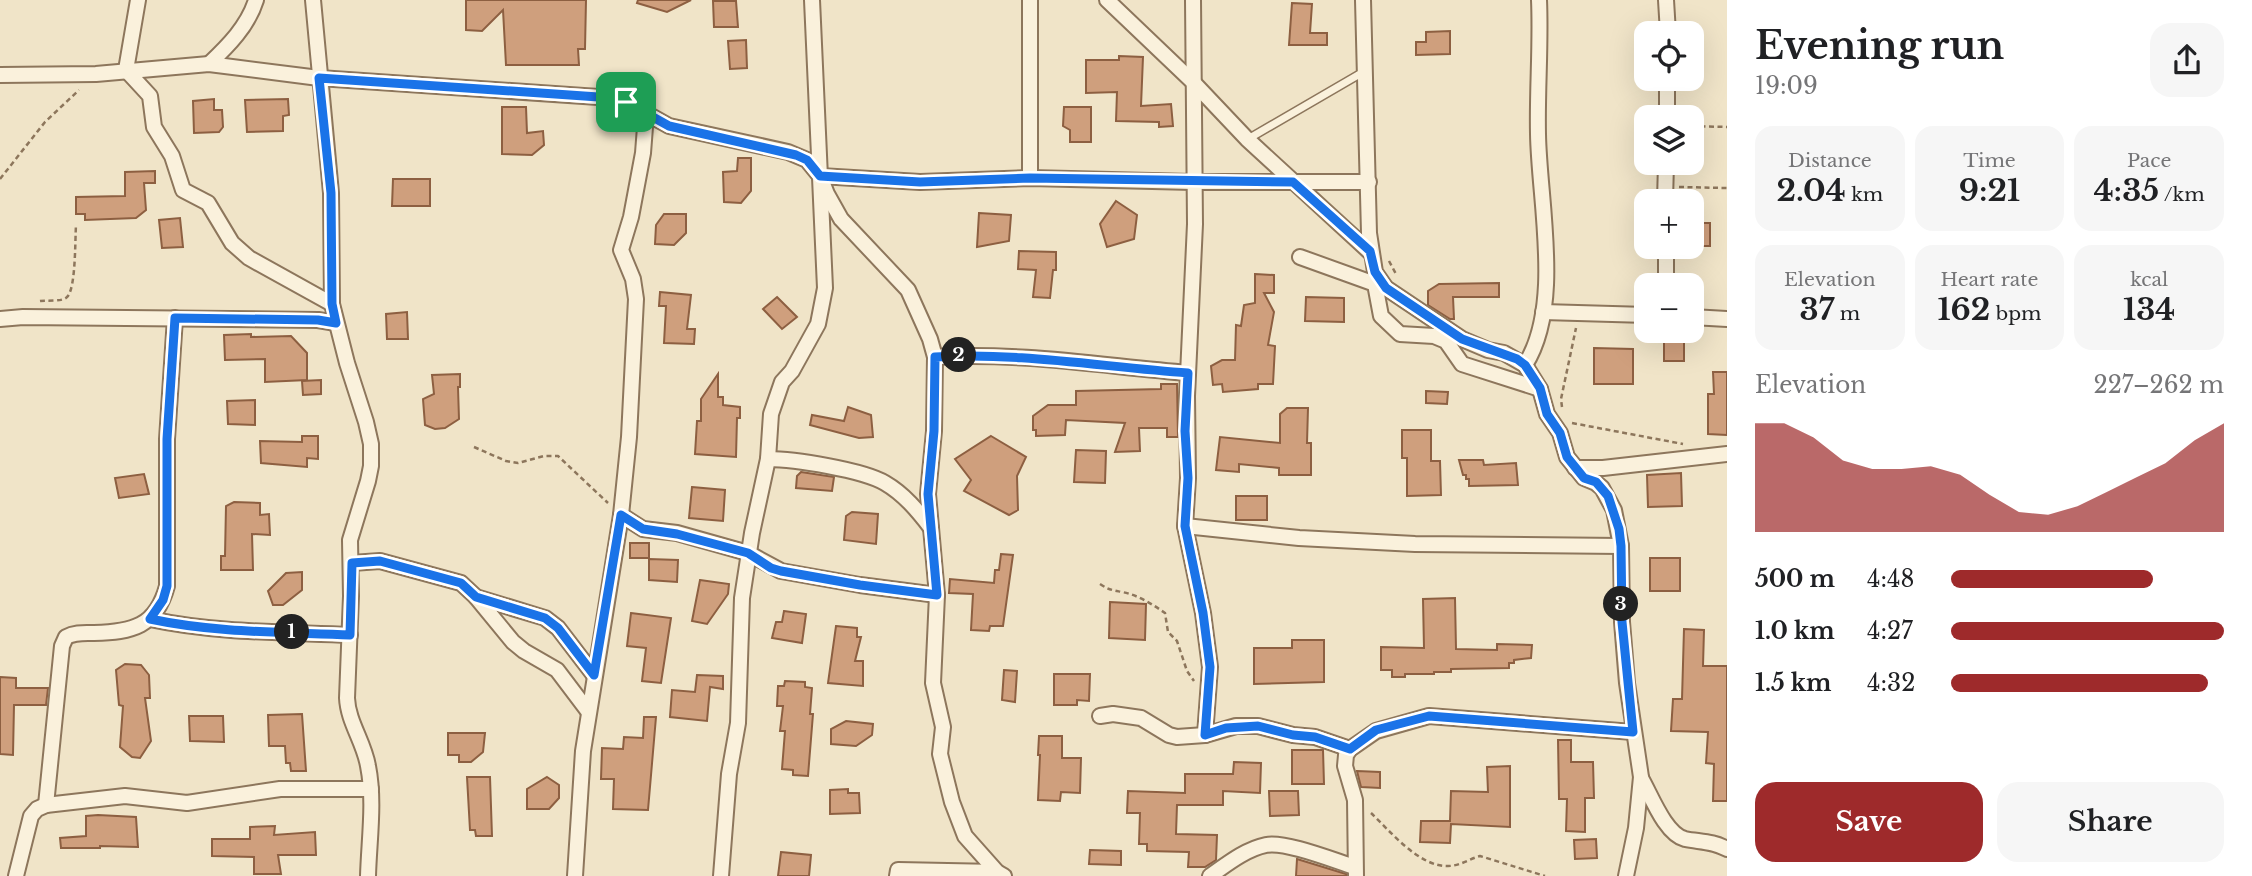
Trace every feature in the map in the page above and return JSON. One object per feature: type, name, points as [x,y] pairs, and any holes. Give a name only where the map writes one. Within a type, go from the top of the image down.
[{"type":"street","points":[[126,70],[138,0]]},
{"type":"street","points":[[209,64],[231,43],[244,25],[256,0]]},
{"type":"street","points":[[313,0],[331,193],[332,304],[371,444],[368,481],[351,540],[347,706],[368,764],[371,789],[368,876]]},
{"type":"street","points":[[721,876],[729,774],[738,723],[741,611],[748,553],[768,458],[771,414],[782,382],[792,371],[818,324],[825,288],[812,0]]},
{"type":"street","points":[[1030,0],[1030,178]]},
{"type":"street","points":[[1107,0],[1193,82],[1247,139],[1370,251]]},
{"type":"street","points":[[1193,0],[1195,225],[1185,431],[1188,478],[1185,526],[1205,625],[1210,667],[1205,735]]},
{"type":"street","points":[[1363,0],[1370,251],[1375,272],[1386,288],[1462,339],[1517,359],[1525,365],[1540,388],[1547,414],[1560,433],[1567,457],[1584,478],[1596,482],[1608,496],[1619,529],[1622,622],[1633,732],[1641,777],[1636,828],[1626,876]]},
{"type":"street","points":[[1525,365],[1532,353],[1546,290],[1538,132],[1539,0]]},
{"type":"street","points":[[1666,0],[1667,21]]},
{"type":"street","points":[[0,75],[96,74],[209,64],[319,78],[613,98],[626,102],[669,126],[724,137],[807,160],[820,176],[841,219],[908,290],[923,319],[935,357],[934,431],[928,494],[937,595],[933,683],[943,727],[940,754],[952,802],[965,836],[1001,874]]},
{"type":"street","points":[[126,70],[150,96],[154,127],[173,156],[183,190],[208,203],[232,243],[249,258],[332,304]]},
{"type":"street","points":[[575,876],[583,751],[621,515],[629,437],[636,309],[634,279],[621,250],[631,217],[644,143],[646,114]]},
{"type":"street","points":[[820,176],[920,182],[1030,178],[1369,182]]},
{"type":"street","points":[[1300,257],[1375,284],[1381,316],[1401,334],[1434,337],[1446,341],[1462,364],[1540,388]]},
{"type":"street","points":[[1543,312],[1634,315]]},
{"type":"street","points":[[0,319],[175,318],[318,320],[336,323]]},
{"type":"street","points":[[46,805],[62,646],[66,637],[78,633],[119,633],[135,628],[150,619],[163,600],[167,586],[167,439],[175,318]]},
{"type":"street","points":[[1704,318],[1727,319]]},
{"type":"street","points":[[935,357],[970,355],[1097,363],[1188,373]]},
{"type":"street","points":[[1575,468],[1603,468],[1727,454]]},
{"type":"street","points":[[768,458],[792,459],[876,479],[894,489],[914,506],[932,529]]},
{"type":"street","points":[[621,515],[643,529],[677,534],[748,553],[771,568],[781,571],[937,595]]},
{"type":"street","points":[[1185,526],[1298,538],[1415,544],[1621,546]]},
{"type":"street","points":[[352,563],[380,561],[461,583],[513,642],[523,651],[557,670],[588,711]]},
{"type":"street","points":[[476,597],[545,618],[558,628],[594,675]]},
{"type":"street","points":[[150,619],[184,626],[233,630],[350,635]]},
{"type":"street","points":[[1100,716],[1113,714],[1141,718],[1177,737],[1205,735],[1226,728],[1258,726],[1293,735],[1315,737],[1350,749]]},
{"type":"street","points":[[1210,876],[1246,852],[1267,845],[1281,844],[1355,872],[1355,800],[1345,765],[1346,755],[1376,730],[1429,716],[1633,732]]},
{"type":"street","points":[[1641,777],[1675,835],[1716,843],[1727,849]]},
{"type":"street","points":[[16,876],[32,816],[37,809],[46,805],[125,796],[187,803],[280,789],[371,789]]},
{"type":"street","points":[[897,876],[898,870],[1001,874]]},
{"type":"lane","points":[[1247,139],[1366,71]]},
{"type":"path","points":[[0,179],[45,122],[96,74]]},
{"type":"path","points":[[1704,126],[1727,127]]},
{"type":"path","points":[[1704,190],[1727,188]]},
{"type":"path","points":[[31,304],[68,297],[72,281],[76,225]]},
{"type":"path","points":[[1387,257],[1398,278]]},
{"type":"path","points":[[1562,411],[1561,399],[1579,314]]},
{"type":"path","points":[[1563,422],[1677,441],[1689,446]]},
{"type":"path","points":[[474,447],[517,463],[544,456],[558,457],[621,515]]},
{"type":"path","points":[[1100,584],[1111,592],[1122,592],[1147,600],[1165,613],[1168,632],[1177,641],[1186,670],[1192,680],[1209,695]]},
{"type":"path","points":[[1355,800],[1413,852],[1434,863],[1451,866],[1480,856],[1545,876]]},
{"type":"building","points":[[466,0],[586,0],[585,49],[578,49],[579,65],[506,65],[503,10],[482,31],[466,30]]},
{"type":"building","points":[[638,0],[691,0],[667,12],[637,3]]},
{"type":"building","points":[[713,1],[736,1],[738,27],[714,27]]},
{"type":"building","points":[[1292,3],[1312,4],[1310,33],[1327,33],[1327,45],[1289,45]]},
{"type":"building","points":[[1450,31],[1450,54],[1416,55],[1416,42],[1426,42],[1426,32]]},
{"type":"building","points":[[746,40],[747,68],[730,69],[728,41]]},
{"type":"building","points":[[1119,56],[1143,57],[1141,106],[1171,104],[1173,126],[1159,127],[1159,122],[1116,121],[1117,92],[1086,93],[1086,60],[1119,60]]},
{"type":"building","points":[[214,99],[214,110],[222,110],[223,127],[219,132],[194,133],[193,101]]},
{"type":"building","points":[[288,99],[289,115],[283,116],[283,131],[247,132],[245,100]]},
{"type":"building","points":[[502,107],[526,107],[527,133],[543,131],[544,145],[532,155],[502,154]]},
{"type":"building","points":[[1064,107],[1091,107],[1091,142],[1070,142],[1070,130],[1063,126]]},
{"type":"building","points":[[738,158],[751,158],[751,191],[741,203],[724,202],[723,172],[737,171]]},
{"type":"building","points":[[155,171],[155,183],[144,183],[146,210],[136,218],[85,220],[85,214],[76,214],[76,197],[125,196],[125,172]]},
{"type":"building","points":[[393,179],[430,179],[430,206],[392,206]]},
{"type":"building","points":[[1116,201],[1137,215],[1134,239],[1107,247],[1100,224]]},
{"type":"building","points":[[979,213],[1011,215],[1009,241],[977,247]]},
{"type":"building","points":[[664,214],[686,214],[686,233],[674,245],[655,244],[656,225]]},
{"type":"building","points":[[180,218],[183,247],[162,248],[159,220]]},
{"type":"building","points":[[1704,223],[1710,223],[1710,246],[1704,246]]},
{"type":"building","points":[[1019,251],[1056,252],[1056,270],[1053,270],[1050,298],[1033,297],[1036,270],[1018,269]]},
{"type":"building","points":[[1255,274],[1274,275],[1274,293],[1264,293],[1274,312],[1268,345],[1275,346],[1273,384],[1258,384],[1258,389],[1223,392],[1222,384],[1213,385],[1211,366],[1222,360],[1235,360],[1236,325],[1241,326],[1244,305],[1255,303]]},
{"type":"building","points":[[1499,283],[1499,297],[1453,297],[1454,319],[1428,305],[1428,291],[1439,284]]},
{"type":"building","points":[[660,292],[691,295],[687,329],[695,329],[694,344],[664,343],[666,306],[659,306]]},
{"type":"building","points":[[777,297],[797,317],[782,329],[763,309]]},
{"type":"building","points":[[1306,297],[1344,298],[1344,322],[1305,321]]},
{"type":"building","points":[[407,312],[408,339],[387,339],[386,314]]},
{"type":"building","points":[[251,334],[251,337],[291,336],[307,353],[307,380],[265,382],[265,359],[225,360],[224,335]]},
{"type":"building","points":[[1664,343],[1684,343],[1684,361],[1664,361]]},
{"type":"building","points":[[1594,348],[1633,349],[1633,384],[1594,384]]},
{"type":"building","points":[[1713,372],[1727,372],[1727,435],[1708,434],[1708,394],[1714,394]]},
{"type":"building","points":[[460,374],[459,419],[445,428],[435,429],[425,425],[423,399],[434,394],[432,375]]},
{"type":"building","points":[[718,374],[718,397],[723,397],[723,405],[740,407],[740,418],[737,418],[736,457],[695,454],[697,421],[701,421],[701,399]]},
{"type":"building","points":[[321,380],[321,394],[303,395],[302,381]]},
{"type":"building","points":[[1161,384],[1177,384],[1178,437],[1167,437],[1167,428],[1139,428],[1140,451],[1115,452],[1125,423],[1066,420],[1065,435],[1036,436],[1036,430],[1033,430],[1033,416],[1048,405],[1076,405],[1076,391],[1161,389]]},
{"type":"building","points":[[1426,391],[1448,392],[1447,404],[1426,403]]},
{"type":"building","points":[[255,400],[255,425],[228,424],[227,401]]},
{"type":"building","points":[[848,407],[871,415],[873,437],[859,438],[810,425],[812,415],[844,421]]},
{"type":"building","points":[[1287,408],[1308,408],[1307,443],[1311,443],[1311,475],[1279,475],[1279,468],[1239,464],[1239,472],[1216,470],[1220,437],[1280,443],[1280,414]]},
{"type":"building","points":[[1402,430],[1431,430],[1431,461],[1440,461],[1441,495],[1407,496],[1407,458],[1402,458]]},
{"type":"building","points":[[302,436],[318,436],[318,459],[307,458],[307,467],[261,463],[260,441],[302,442]]},
{"type":"building","points":[[991,436],[1026,457],[1017,476],[1018,510],[1009,515],[964,491],[971,480],[955,459]]},
{"type":"building","points":[[1076,450],[1106,451],[1105,483],[1074,482]]},
{"type":"building","points":[[1459,460],[1483,460],[1484,465],[1516,463],[1518,485],[1469,486],[1469,479],[1463,475]]},
{"type":"building","points":[[801,472],[834,477],[832,491],[796,488],[797,476]]},
{"type":"building","points":[[1681,473],[1682,506],[1648,507],[1647,475]]},
{"type":"building","points":[[144,474],[149,494],[119,498],[115,478]]},
{"type":"building","points":[[692,487],[725,490],[723,521],[689,518]]},
{"type":"building","points":[[1236,496],[1267,496],[1267,520],[1236,520]]},
{"type":"building","points":[[234,502],[260,503],[260,515],[269,514],[270,535],[252,534],[253,570],[221,570],[221,556],[225,556],[226,506]]},
{"type":"building","points":[[852,512],[878,514],[876,544],[844,540],[846,516]]},
{"type":"building","points":[[630,543],[649,543],[649,558],[630,558]]},
{"type":"building","points":[[1001,554],[1013,555],[1003,626],[990,626],[989,631],[971,630],[973,594],[949,593],[950,579],[994,583]]},
{"type":"building","points":[[1650,558],[1680,558],[1680,591],[1650,591]]},
{"type":"building","points":[[649,559],[678,560],[677,582],[649,580]]},
{"type":"building","points":[[302,572],[302,590],[283,605],[273,605],[268,591],[286,573]]},
{"type":"building","points":[[700,580],[729,584],[728,594],[707,624],[692,621]]},
{"type":"building","points":[[1455,598],[1456,649],[1497,650],[1497,644],[1532,645],[1531,658],[1514,660],[1514,663],[1509,663],[1509,668],[1451,669],[1451,672],[1434,674],[1405,674],[1405,677],[1392,677],[1392,670],[1381,670],[1381,647],[1424,648],[1423,599]]},
{"type":"building","points":[[1110,602],[1146,604],[1145,640],[1109,638]]},
{"type":"building","points":[[784,611],[806,614],[802,643],[772,638],[776,622],[782,622]]},
{"type":"building","points":[[631,613],[671,618],[661,683],[642,681],[646,648],[627,646]]},
{"type":"building","points":[[836,626],[857,628],[857,637],[861,637],[855,661],[863,661],[863,686],[828,683]]},
{"type":"building","points":[[1684,629],[1704,630],[1703,666],[1727,666],[1727,801],[1713,801],[1714,764],[1706,763],[1708,732],[1671,731],[1673,699],[1682,699]]},
{"type":"building","points":[[1292,640],[1324,640],[1324,682],[1254,684],[1254,648],[1292,648]]},
{"type":"building","points":[[125,664],[141,665],[149,675],[150,698],[145,698],[151,741],[140,758],[132,757],[120,747],[123,706],[119,705],[116,670]]},
{"type":"building","points":[[1004,670],[1017,671],[1015,702],[1002,700]]},
{"type":"building","points":[[1054,674],[1090,674],[1089,701],[1077,700],[1077,705],[1054,705]]},
{"type":"building","points":[[697,675],[723,676],[723,689],[710,687],[707,721],[670,717],[672,690],[695,692]]},
{"type":"building","points":[[0,677],[16,678],[16,688],[48,688],[46,705],[14,705],[13,755],[0,754]]},
{"type":"building","points":[[785,681],[805,682],[805,687],[812,688],[810,714],[813,714],[808,776],[793,775],[793,770],[782,769],[785,731],[780,731],[783,706],[777,706],[778,686],[784,686]]},
{"type":"building","points":[[302,714],[306,771],[291,771],[290,763],[286,763],[285,746],[269,746],[268,715]]},
{"type":"building","points":[[189,716],[223,716],[224,742],[190,741]]},
{"type":"building","points":[[644,717],[656,717],[648,810],[613,809],[614,779],[601,779],[602,748],[623,749],[624,737],[643,738]]},
{"type":"building","points":[[846,721],[873,724],[872,735],[856,746],[831,744],[831,729]]},
{"type":"building","points":[[448,733],[485,733],[483,752],[471,762],[459,762],[459,755],[448,755]]},
{"type":"building","points":[[1039,736],[1062,736],[1062,758],[1081,758],[1080,793],[1061,792],[1060,801],[1038,800]]},
{"type":"building","points":[[1558,740],[1571,740],[1571,762],[1593,762],[1594,798],[1585,798],[1585,832],[1566,831],[1567,799],[1559,799]]},
{"type":"building","points":[[1292,750],[1323,750],[1324,784],[1292,784]]},
{"type":"building","points":[[1234,762],[1261,763],[1260,793],[1223,791],[1223,805],[1177,805],[1176,834],[1217,835],[1216,860],[1205,867],[1188,867],[1189,852],[1147,851],[1147,844],[1139,844],[1140,813],[1127,813],[1128,791],[1185,793],[1185,774],[1233,774]]},
{"type":"building","points":[[1510,766],[1510,827],[1451,824],[1450,843],[1420,842],[1421,821],[1450,821],[1451,791],[1488,792],[1487,767]]},
{"type":"building","points":[[1357,771],[1380,772],[1380,788],[1361,787]]},
{"type":"building","points":[[467,777],[490,777],[492,836],[476,836],[475,830],[470,830]]},
{"type":"building","points":[[547,777],[559,785],[559,798],[549,809],[527,809],[527,789]]},
{"type":"building","points":[[848,789],[848,793],[859,793],[860,813],[830,814],[830,790]]},
{"type":"building","points":[[1269,791],[1298,791],[1299,815],[1270,816]]},
{"type":"building","points":[[86,816],[136,817],[138,847],[61,848],[60,838],[86,836]]},
{"type":"building","points":[[275,826],[274,835],[315,832],[316,855],[278,855],[281,874],[254,874],[254,857],[212,856],[212,839],[250,839],[250,827]]},
{"type":"building","points":[[1596,839],[1597,858],[1575,859],[1574,840]]},
{"type":"building","points":[[1090,850],[1121,851],[1121,865],[1089,864]]},
{"type":"building","points":[[781,852],[811,855],[809,876],[778,876]]},
{"type":"building","points":[[1297,859],[1346,874],[1346,876],[1296,876]]},
{"type":"route","points":[[319,78],[460,86],[613,98],[626,102],[669,126],[796,155],[807,160],[820,176],[920,182],[1030,178],[1293,182],[1370,251],[1375,272],[1386,288],[1462,339],[1517,359],[1525,365],[1540,388],[1547,414],[1560,433],[1567,457],[1584,478],[1596,482],[1608,496],[1619,529],[1621,546],[1622,622],[1633,732],[1429,716],[1376,730],[1350,749],[1315,737],[1293,735],[1258,726],[1236,726],[1205,735],[1210,667],[1197,579],[1185,526],[1188,373],[1097,363],[970,355],[935,357],[934,431],[928,494],[937,595],[781,571],[771,568],[748,553],[677,534],[643,529],[621,515],[594,675],[558,628],[545,618],[476,597],[461,583],[380,561],[352,563],[350,635],[233,630],[184,626],[150,619],[163,600],[167,586],[167,439],[175,318],[318,320],[336,323],[332,304],[331,193],[319,78]]}]
